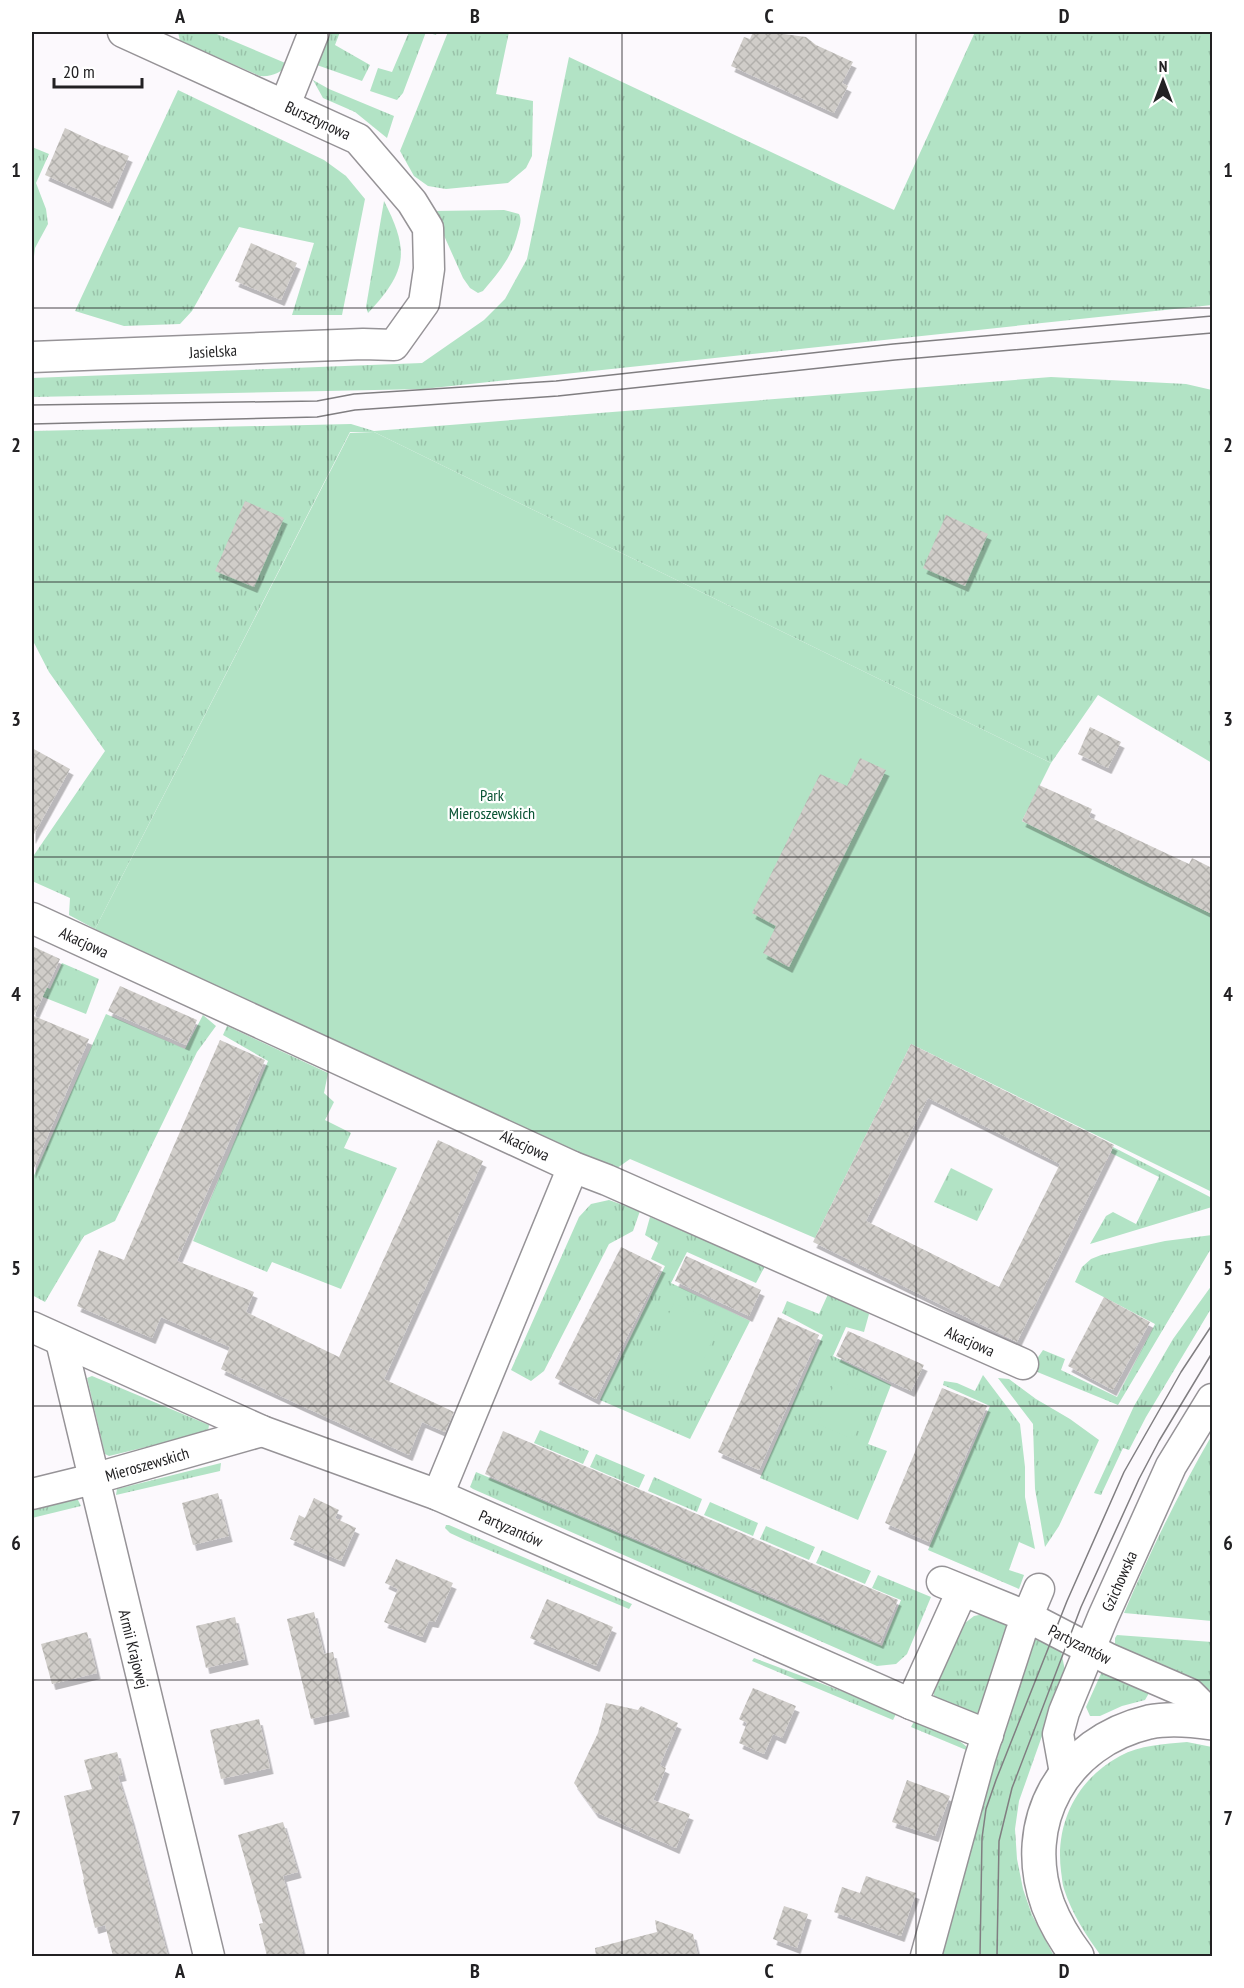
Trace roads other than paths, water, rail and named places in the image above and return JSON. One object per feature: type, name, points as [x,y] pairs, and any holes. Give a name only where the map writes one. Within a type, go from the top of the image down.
[{"type":"main road","points":[[1077,1956],[1059,1929],[1048,1904],[1040,1862],[1040,1836],[1044,1814],[1065,1773],[1090,1749],[1138,1726],[1170,1720],[1212,1723]]},
{"type":"street","name":"Bursztynowa","points":[[123,32],[358,139],[412,202],[428,228],[429,269],[424,303],[394,345]]},
{"type":"street","points":[[285,105],[314,32]]},
{"type":"street","name":"Jasielska","points":[[32,357],[363,344],[394,345]]},
{"type":"street","name":"Akacjowa","points":[[32,918],[573,1167],[1023,1364]]},
{"type":"street","points":[[438,1495],[573,1167]]},
{"type":"street","name":"Partyzantów","points":[[32,1326],[262,1431],[438,1495],[911,1704],[988,1735]]},
{"type":"street","name":"Armii Krajowej","points":[[61,1341],[208,1956]]},
{"type":"street","name":"Gzichowska","points":[[1065,1773],[1058,1734],[1064,1712],[1171,1466],[1212,1399]]},
{"type":"street","name":"Mieroszewskich","points":[[32,1494],[262,1431]]},
{"type":"street","name":"Partyzantów","points":[[911,1704],[952,1586],[1028,1617],[1090,1649],[1190,1694],[1212,1716]]},
{"type":"street","points":[[926,1956],[980,1758],[1020,1632],[1040,1589]]},
{"type":"tram line","points":[[32,405],[317,401],[354,394],[556,381],[893,344],[1212,316]]},
{"type":"tram line","points":[[32,424],[317,417],[355,410],[558,396],[895,360],[1212,333]]},
{"type":"tram line","points":[[980,1956],[982,1838],[986,1809],[996,1780],[1067,1601],[1124,1472],[1181,1372],[1212,1325]]},
{"type":"tram line","points":[[997,1956],[999,1841],[1012,1788],[1081,1607],[1139,1479],[1212,1353]]},
{"type":"park label","name":"Park Mieroszewskich","points":[[492,804]]}]
